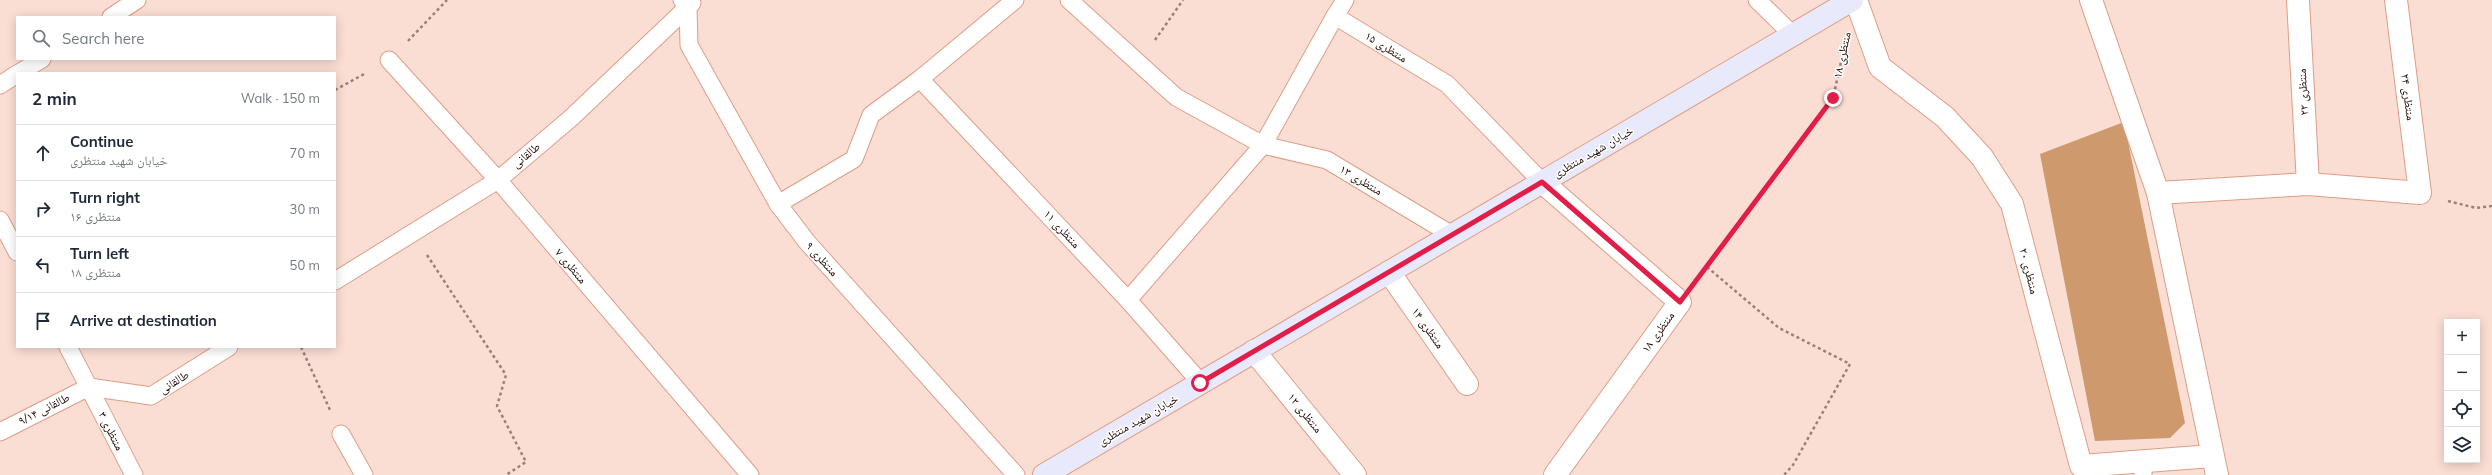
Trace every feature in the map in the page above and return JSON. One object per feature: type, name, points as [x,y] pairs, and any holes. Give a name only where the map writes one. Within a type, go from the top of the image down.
[{"type":"main road","name":"خیابان شهید منتظری","points":[[1044,475],[1852,0]]},
{"type":"street","name":"منتظری ۲۰","points":[[1856,0],[1880,67],[1945,117],[1982,157],[2012,204],[2081,466],[2143,468],[2215,465]]},
{"type":"street","points":[[2091,0],[2158,193],[2215,465]]},
{"type":"street","name":"منتظری ۲۲","points":[[2298,0],[2308,184]]},
{"type":"street","name":"منتظری ۲۴","points":[[2396,0],[2420,193]]},
{"type":"street","points":[[1542,182],[1680,302]]},
{"type":"street","points":[[2158,193],[2308,184],[2420,193]]},
{"type":"street","name":"منتظری ۱۴","points":[[1389,272],[1467,384]]},
{"type":"street","name":"منتظری ۱۸","points":[[1555,475],[1680,302]]},
{"type":"street","name":"منتظری ۱۲","points":[[1254,351],[1355,475]]},
{"type":"lane","points":[[113,16],[137,0]]},
{"type":"lane","points":[[778,204],[854,159],[871,115],[920,79],[1016,0]]},
{"type":"lane","name":"منتظری ۱۳","points":[[1069,0],[1176,97],[1263,145],[1327,160],[1452,235]]},
{"type":"lane","points":[[1128,300],[1263,145],[1345,0]]},
{"type":"lane","points":[[1757,0],[1793,35]]},
{"type":"lane","name":"طالقانی","points":[[336,280],[498,180],[571,118],[688,3]]},
{"type":"lane","name":"منتظری ۹","points":[[688,3],[689,45],[778,204],[806,242],[1016,475]]},
{"type":"lane","name":"منتظری ۱۵","points":[[1335,16],[1447,84],[1542,182]]},
{"type":"lane","points":[[21,72],[40,60]]},
{"type":"lane","name":"منتظری ۷","points":[[389,60],[498,180],[750,475]]},
{"type":"lane","points":[[0,85],[16,75]]},
{"type":"lane","name":"منتظری ۱۱","points":[[920,79],[1128,300],[1200,383]]},
{"type":"lane","points":[[0,220],[16,250]]},
{"type":"lane","name":"منتظری ۳","points":[[69,348],[134,475]]},
{"type":"lane","name":"طالقانی","points":[[89,387],[151,396],[227,348]]},
{"type":"lane","name":"طالقانی ۹/۱۴","points":[[0,432],[89,387]]},
{"type":"lane","points":[[341,434],[364,475]]},
{"type":"path","points":[[1138,63],[1183,0]]},
{"type":"path","name":"منتظری ۱۸","points":[[1680,302],[1833,98],[1844,45]]},
{"type":"path","points":[[2420,193],[2476,208],[2492,206]]},
{"type":"path","points":[[413,233],[506,375],[497,406],[526,462],[506,475]]},
{"type":"path","points":[[1707,267],[1779,328],[1850,364],[1793,465],[1784,475]]},
{"type":"path","points":[[301,348],[341,434]]},
{"type":"building","points":[[2124,122],[2185,423],[2170,438],[2095,441],[2040,154]]},
{"type":"route","points":[[1200,383],[1542,182],[1680,302],[1833,98]]}]
